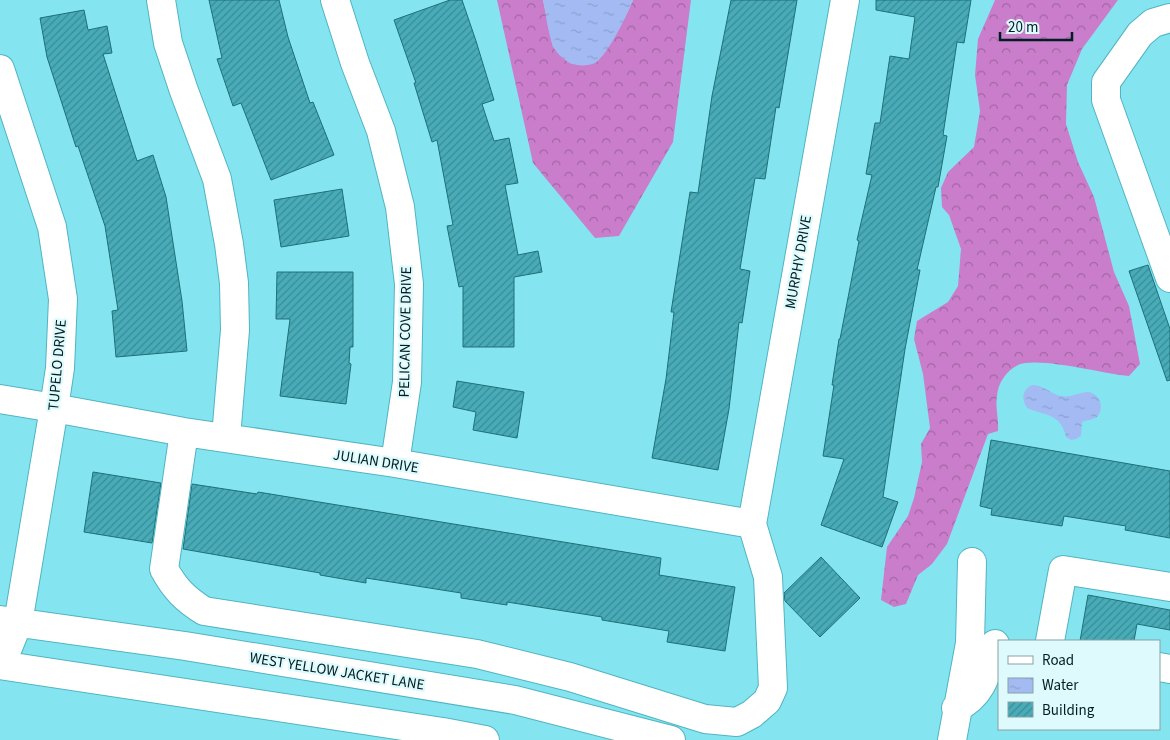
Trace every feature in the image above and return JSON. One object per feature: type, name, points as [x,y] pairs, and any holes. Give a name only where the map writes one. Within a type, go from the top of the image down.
[{"type":"street","points":[[161,0],[168,43],[217,179],[229,244],[234,283],[235,330],[226,437]]},
{"type":"street","name":"PELICAN COVE DRIVE","points":[[335,0],[355,63],[381,131],[400,207],[408,284],[407,382],[395,463]]},
{"type":"street","name":"MURPHY DRIVE","points":[[752,524],[845,0]]},
{"type":"street","points":[[1170,18],[1154,23],[1140,34],[1106,82],[1106,100],[1170,278]]},
{"type":"street","name":"TUPELO DRIVE","points":[[0,69],[52,227],[63,299],[60,368],[54,408],[0,665]]},
{"type":"street","name":"JULIAN DRIVE","points":[[0,399],[184,432],[395,463],[752,524]]},
{"type":"street","points":[[184,432],[164,569],[172,583],[185,598],[204,611],[478,654],[570,677],[705,719],[736,722],[752,714],[766,701],[772,688],[768,577],[752,524]]},
{"type":"street","points":[[952,740],[956,708],[977,694],[987,674],[988,643],[972,562]]},
{"type":"street","points":[[1050,640],[1064,570],[1170,587]]},
{"type":"street","name":"WEST YELLOW JACKET LANE","points":[[9,621],[185,646],[515,700],[582,729],[671,740]]},
{"type":"street","points":[[0,665],[485,740]]},
{"type":"green space","points":[[497,0],[543,0],[553,47],[596,62],[617,32],[633,0],[691,0],[673,142],[619,236],[595,238],[533,163]]},
{"type":"green space","points":[[995,0],[1118,0],[1082,49],[1067,85],[1066,124],[1078,162],[1094,197],[1114,272],[1129,306],[1140,364],[1129,376],[1072,366],[1040,363],[1018,365],[1006,374],[998,391],[996,404],[998,431],[988,434],[947,544],[932,564],[918,575],[906,604],[894,607],[881,600],[887,547],[908,516],[922,462],[921,444],[930,428],[923,374],[914,339],[917,321],[948,302],[958,286],[961,249],[949,215],[942,207],[941,188],[948,172],[974,147],[980,111],[975,75],[978,39]]},
{"type":"water","points":[[543,0],[633,0],[611,44],[600,59],[590,65],[575,65],[569,63],[554,49]]},
{"type":"water","points":[[1032,385],[1040,386],[1061,396],[1086,392],[1093,393],[1100,402],[1101,410],[1097,417],[1082,422],[1081,436],[1071,440],[1066,437],[1064,429],[1056,419],[1027,408],[1024,401],[1024,392]]},
{"type":"building","points":[[209,0],[279,0],[288,37],[310,103],[313,102],[334,155],[271,180],[241,103],[233,106],[217,59],[222,58]]},
{"type":"building","points":[[450,0],[462,0],[476,41],[494,100],[482,104],[494,141],[509,138],[518,183],[505,185],[518,255],[538,251],[542,272],[514,277],[514,347],[463,347],[463,286],[459,287],[447,226],[453,225],[437,140],[432,142],[414,83],[416,83],[394,20]]},
{"type":"building","points":[[731,0],[797,0],[779,108],[776,107],[765,179],[755,178],[740,269],[750,271],[742,323],[739,322],[729,409],[718,470],[652,458],[666,379],[674,312],[671,312],[690,192],[698,193],[712,96]]},
{"type":"building","points":[[876,0],[971,0],[964,43],[957,42],[943,135],[947,136],[938,187],[936,187],[917,270],[920,270],[905,349],[883,497],[898,502],[882,547],[821,525],[844,459],[823,456],[839,339],[859,241],[857,240],[872,175],[866,174],[875,123],[880,123],[890,56],[909,59],[915,17],[876,10]]},
{"type":"building","points":[[84,10],[88,30],[107,26],[112,53],[103,54],[137,161],[153,155],[166,197],[182,301],[187,351],[116,357],[112,311],[118,310],[105,226],[78,146],[76,147],[47,57],[40,18]]},
{"type":"building","points":[[342,189],[349,236],[281,247],[274,200]]},
{"type":"building","points":[[1148,265],[1170,329],[1170,380],[1167,381],[1129,271]]},
{"type":"building","points":[[277,272],[353,272],[353,347],[350,347],[349,363],[351,364],[346,404],[280,396],[290,319],[276,319]]},
{"type":"building","points":[[457,381],[524,392],[517,438],[473,430],[476,412],[453,407]]},
{"type":"building","points":[[991,440],[1170,471],[1170,538],[1125,530],[1126,526],[1064,516],[1062,526],[991,515],[992,509],[980,506]]},
{"type":"building","points":[[93,472],[161,483],[152,543],[84,532]]},
{"type":"building","points":[[192,484],[257,494],[258,492],[661,558],[659,575],[735,587],[725,651],[667,642],[669,631],[602,620],[602,617],[507,602],[507,605],[461,598],[461,593],[366,578],[366,583],[183,549]]},
{"type":"building","points":[[821,557],[860,598],[820,637],[785,601],[784,593]]},
{"type":"building","points":[[1088,595],[1170,610],[1170,630],[1137,624],[1134,640],[1080,640]]}]
